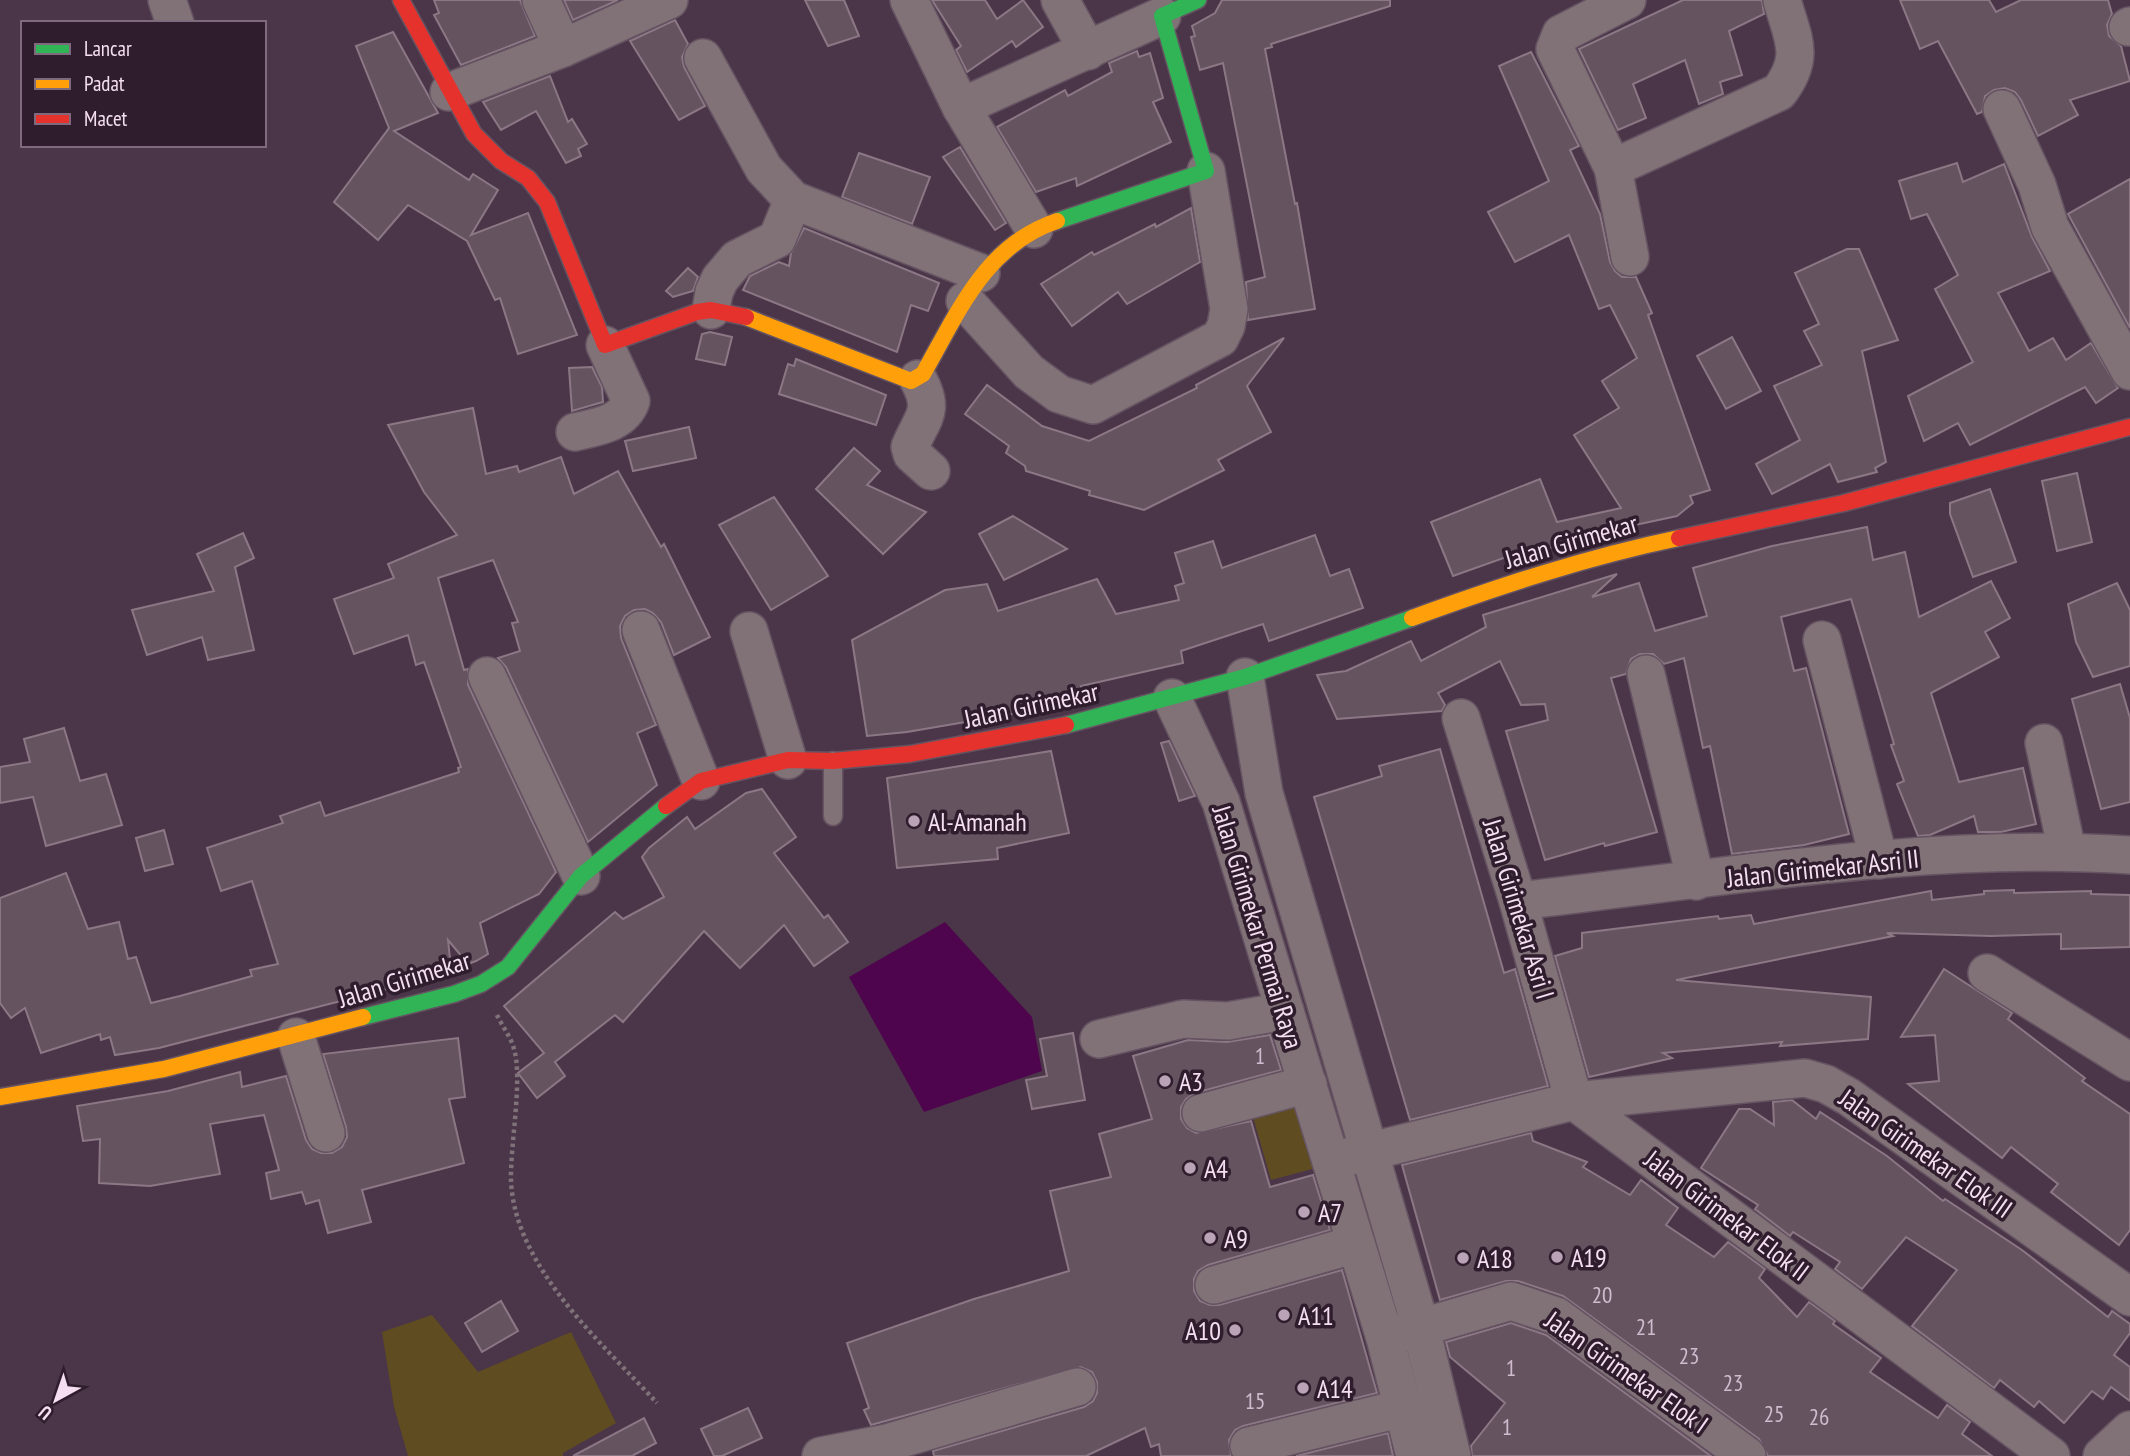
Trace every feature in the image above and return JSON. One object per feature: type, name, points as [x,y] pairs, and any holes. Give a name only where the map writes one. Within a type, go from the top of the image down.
[{"type":"street","points":[[167,0],[173,21]]},
{"type":"street","points":[[401,0],[474,134],[501,161],[528,178],[547,202],[605,345],[631,401],[627,412],[610,423],[575,432]]},
{"type":"street","points":[[541,0],[563,48]]},
{"type":"street","points":[[449,92],[563,48],[669,0]]},
{"type":"street","points":[[909,0],[961,107],[1034,229]]},
{"type":"street","points":[[1060,0],[1088,51]]},
{"type":"street","points":[[961,107],[1198,0]]},
{"type":"street","points":[[1627,0],[1561,34],[1555,49],[1612,168],[1630,257]]},
{"type":"street","points":[[1612,168],[1779,92],[1791,76],[1797,57],[1782,0]]},
{"type":"street","points":[[703,58],[764,169],[793,200],[974,287],[1029,372],[1059,394],[1093,405],[1220,338],[1226,326],[1229,309],[1206,171],[1161,16]]},
{"type":"street","points":[[2001,109],[2037,185],[2050,227],[2130,372]]},
{"type":"street","points":[[918,379],[974,287],[1034,229],[1206,171]]},
{"type":"street","points":[[711,310],[714,292],[720,279],[737,260],[776,239],[793,200]]},
{"type":"street","points":[[605,345],[697,312],[711,310],[755,319],[904,380],[918,379]]},
{"type":"street","points":[[918,379],[929,402],[928,411],[910,447],[912,453],[931,471]]},
{"type":"street","name":"Jalan Girimekar","points":[[0,1097],[164,1069],[454,995],[481,984],[508,967],[523,952],[581,876],[678,796],[701,781],[788,760],[833,761],[910,754],[1052,729],[1245,677],[1515,581],[1613,552],[1844,503],[2130,427]]},
{"type":"street","points":[[641,630],[701,781]]},
{"type":"street","points":[[749,631],[788,760]]},
{"type":"street","points":[[1822,640],[1878,860]]},
{"type":"street","points":[[1646,674],[1696,881]]},
{"type":"street","points":[[487,676],[581,876]]},
{"type":"street","name":"Jalan Girimekar Permai Raya","points":[[1245,677],[1264,793],[1421,1328],[1452,1456]]},
{"type":"street","name":"Jalan Girimekar Permai Raya","points":[[1172,698],[1221,802],[1385,1338],[1415,1456]]},
{"type":"street","name":"Jalan Girimekar Asri I","points":[[1461,718],[1518,901],[1574,1101]]},
{"type":"street","points":[[2043,743],[2067,851]]},
{"type":"street","name":"Jalan Girimekar Asri II","points":[[1518,901],[1878,860],[2067,851],[2130,855]]},
{"type":"street","points":[[1987,974],[2130,1062]]},
{"type":"street","points":[[1099,1039],[1183,1019],[1228,1021],[1285,1011]]},
{"type":"street","points":[[296,1037],[326,1133]]},
{"type":"street","name":"Jalan Girimekar Elok III","points":[[1574,1101],[1805,1078],[1826,1084],[2130,1297]]},
{"type":"street","points":[[1201,1113],[1308,1084]]},
{"type":"street","points":[[1331,1161],[1574,1101]]},
{"type":"street","name":"Jalan Girimekar Elok II","points":[[1574,1101],[2051,1456]]},
{"type":"street","points":[[1214,1285],[1356,1244]]},
{"type":"street","name":"Jalan Girimekar Elok I","points":[[1421,1328],[1511,1301],[1556,1316],[1747,1456]]},
{"type":"street","points":[[1385,1338],[1421,1328]]},
{"type":"street","points":[[821,1456],[888,1450],[1076,1387]]},
{"type":"street","points":[[1249,1446],[1403,1408]]},
{"type":"street","points":[[2102,1456],[2130,1430]]},
{"type":"lane","points":[[832,816],[833,761]]},
{"type":"path","points":[[481,984],[514,1048],[516,1076],[511,1184],[520,1224],[531,1255],[578,1317],[657,1403]]},
{"type":"shaded area","points":[[945,922],[1032,1017],[1042,1071],[924,1112],[849,977]]},
{"type":"shaded area","points":[[1298,1104],[1316,1168],[1271,1180],[1253,1117]]},
{"type":"shaded area","points":[[432,1315],[478,1372],[571,1332],[616,1423],[563,1453],[563,1456],[408,1456],[394,1407],[382,1332]]},
{"type":"building","points":[[434,0],[520,0],[535,36],[461,65],[434,15],[439,13]]},
{"type":"building","points":[[564,0],[618,0],[573,20]]},
{"type":"building","points":[[805,0],[844,0],[859,36],[828,46]]},
{"type":"building","points":[[932,0],[985,0],[997,19],[1023,0],[1043,27],[1016,47],[1012,41],[967,72],[956,50],[961,46]]},
{"type":"building","points":[[1222,0],[1390,0],[1390,6],[1271,44],[1272,47],[1265,49],[1295,204],[1297,203],[1315,309],[1248,320],[1246,282],[1265,277],[1223,63],[1200,70],[1191,37],[1195,36],[1192,26],[1215,13]]},
{"type":"building","points":[[1683,0],[1762,0],[1764,14],[1729,31],[1742,75],[1720,82],[1723,94],[1699,104],[1685,60],[1633,84],[1646,118],[1618,130],[1579,49]]},
{"type":"building","points":[[1900,0],[1989,0],[1996,12],[2021,0],[2108,0],[2112,14],[2107,25],[2109,36],[2121,46],[2130,81],[2070,100],[2078,115],[2038,136],[2021,100],[2015,92],[2005,88],[1994,90],[1985,96],[1982,112],[1977,114],[1938,41],[1920,49]]},
{"type":"building","points":[[675,20],[688,44],[682,57],[684,67],[705,106],[679,120],[630,41]]},
{"type":"building","points":[[393,32],[438,113],[394,131],[469,180],[473,174],[498,190],[471,235],[528,213],[577,335],[518,354],[500,298],[495,300],[467,241],[408,205],[378,240],[334,202],[389,128],[356,46]]},
{"type":"building","points":[[1137,51],[1139,57],[1150,53],[1163,98],[1153,102],[1171,142],[1077,186],[1076,178],[1036,192],[997,127],[1065,90],[1068,96],[1112,72],[1109,63]]},
{"type":"building","points":[[1531,52],[1579,146],[1570,150],[1600,214],[1610,262],[1622,277],[1636,277],[1652,313],[1648,315],[1710,490],[1690,496],[1693,503],[1677,516],[1607,531],[1510,560],[1509,556],[1453,576],[1431,522],[1540,479],[1557,522],[1621,508],[1574,435],[1619,408],[1602,381],[1637,358],[1610,305],[1599,309],[1569,235],[1515,262],[1488,212],[1549,181],[1499,66]]},
{"type":"building","points":[[550,76],[568,122],[572,119],[587,144],[578,149],[581,156],[566,163],[536,111],[501,130],[483,102]]},
{"type":"building","points":[[960,147],[1006,223],[995,230],[943,157]]},
{"type":"building","points":[[859,153],[930,177],[912,224],[842,197]]},
{"type":"building","points":[[1957,163],[1963,182],[2004,164],[2032,237],[2050,271],[1998,293],[2029,351],[2053,338],[2066,360],[2091,343],[2118,388],[2096,403],[2085,387],[1970,445],[1958,423],[1924,441],[1908,396],[1973,362],[1935,289],[1958,275],[1927,214],[1911,219],[1899,181]]},
{"type":"building","points":[[2130,179],[2130,328],[2068,214]]},
{"type":"building","points":[[1191,208],[1200,262],[1127,304],[1118,292],[1072,326],[1041,284],[1092,252],[1094,255]]},
{"type":"building","points":[[804,228],[939,283],[928,311],[911,305],[897,352],[743,290],[750,276],[779,262],[789,266],[791,253]]},
{"type":"building","points":[[1847,249],[1859,249],[1898,340],[1862,351],[1886,462],[1875,468],[1877,472],[1838,482],[1830,464],[1772,494],[1756,464],[1800,440],[1774,386],[1822,365],[1804,331],[1819,324],[1795,273]]},
{"type":"building","points":[[688,268],[698,277],[693,291],[673,297],[666,291]]},
{"type":"building","points":[[710,332],[732,337],[725,365],[696,359],[702,334]]},
{"type":"building","points":[[1732,337],[1761,391],[1726,409],[1697,356]]},
{"type":"building","points":[[1284,338],[1247,386],[1271,432],[1218,460],[1224,470],[1144,510],[1089,495],[1090,491],[1026,471],[1025,466],[1006,453],[1009,446],[965,414],[987,385],[1042,426],[1089,441],[1197,388],[1196,385]]},
{"type":"building","points":[[796,359],[886,395],[876,425],[779,394],[788,364],[794,366]]},
{"type":"building","points":[[592,367],[602,387],[603,402],[572,411],[569,368]]},
{"type":"building","points":[[473,408],[486,474],[517,466],[519,472],[561,457],[574,494],[618,471],[661,547],[664,544],[710,637],[674,655],[661,622],[653,613],[645,609],[634,610],[625,616],[620,626],[621,638],[656,725],[637,733],[657,785],[588,842],[506,667],[498,658],[520,651],[512,623],[518,622],[493,560],[438,578],[464,670],[468,669],[468,685],[556,872],[539,894],[480,923],[488,954],[476,961],[468,964],[448,940],[451,968],[444,970],[445,974],[159,1048],[115,1055],[110,1037],[101,1040],[100,1034],[41,1053],[25,1008],[11,1018],[0,1003],[0,898],[66,873],[88,929],[119,922],[128,959],[136,957],[151,1003],[180,996],[252,976],[250,970],[278,964],[252,881],[221,891],[207,848],[283,823],[280,816],[320,802],[325,816],[459,772],[458,768],[461,767],[424,662],[416,665],[408,635],[354,654],[334,599],[394,578],[388,564],[457,535],[424,492],[388,425]]},
{"type":"building","points":[[689,427],[696,458],[633,471],[625,441]]},
{"type":"building","points":[[854,448],[880,471],[867,485],[926,512],[883,554],[816,489]]},
{"type":"building","points":[[2077,473],[2092,542],[2057,551],[2042,481]]},
{"type":"building","points":[[1990,489],[2016,562],[1973,577],[1950,514],[1950,503]]},
{"type":"building","points":[[774,497],[828,576],[771,610],[719,525]]},
{"type":"building","points":[[1013,516],[1067,549],[1004,580],[979,534]]},
{"type":"building","points":[[1867,527],[1873,560],[1905,552],[1919,617],[1991,581],[2010,618],[1985,632],[1999,657],[1931,693],[1959,782],[2023,768],[2036,824],[2001,832],[1978,832],[1974,816],[1930,835],[1918,836],[1897,784],[1904,781],[1891,745],[1894,744],[1851,599],[1781,617],[1794,671],[1806,668],[1849,834],[1804,845],[1732,854],[1710,746],[1703,748],[1684,658],[1664,664],[1653,654],[1640,654],[1631,659],[1626,674],[1611,678],[1657,832],[1605,846],[1604,843],[1545,860],[1506,731],[1548,720],[1545,704],[1521,705],[1500,661],[1438,693],[1445,705],[1442,711],[1337,719],[1317,675],[1346,671],[1411,641],[1421,661],[1486,627],[1483,615],[1617,574],[1592,597],[1639,583],[1655,631],[1707,616],[1693,568],[1772,546]]},
{"type":"building","points":[[243,533],[254,558],[235,567],[254,650],[208,660],[202,637],[147,655],[132,610],[214,591],[197,554]]},
{"type":"building","points":[[1315,535],[1330,576],[1349,569],[1363,608],[1269,641],[1263,624],[1181,651],[1183,663],[1081,686],[1084,698],[1047,708],[907,732],[867,736],[852,640],[945,590],[987,584],[998,611],[1097,579],[1116,614],[1179,600],[1175,586],[1184,583],[1175,553],[1213,541],[1222,568]]},
{"type":"building","points":[[2117,583],[2130,610],[2130,666],[2093,677],[2076,642],[2068,604]]},
{"type":"building","points":[[2120,684],[2130,718],[2130,802],[2101,809],[2072,699]]},
{"type":"building","points":[[64,728],[80,781],[106,774],[122,825],[46,846],[33,797],[0,803],[0,767],[30,762],[24,739]]},
{"type":"building","points":[[1169,741],[1195,796],[1179,801],[1161,743]]},
{"type":"building","points":[[1440,749],[1504,973],[1515,969],[1548,1086],[1410,1120],[1314,797],[1382,776],[1379,766]]},
{"type":"building","points":[[1051,751],[1069,833],[997,848],[998,859],[897,868],[887,778]]},
{"type":"building","points":[[762,789],[796,837],[774,853],[824,918],[828,915],[848,942],[814,966],[784,925],[740,968],[704,931],[623,1022],[615,1015],[555,1062],[565,1076],[537,1098],[518,1073],[544,1053],[504,1006],[615,912],[623,919],[664,897],[642,857],[649,848],[687,817],[695,829],[746,793]]},
{"type":"building","points":[[164,830],[173,864],[145,871],[136,838]]},
{"type":"building","points":[[2014,890],[2014,893],[2091,891],[2091,894],[2130,895],[2130,947],[2061,949],[2061,934],[1991,936],[1887,933],[1893,936],[1676,980],[1871,997],[1868,1039],[1780,1046],[1782,1042],[1663,1053],[1672,1058],[1589,1077],[1555,956],[1582,948],[1582,933],[1718,916],[1719,919],[1751,915],[1754,924],[1931,891],[1932,900],[1984,894],[1984,891]]},
{"type":"building","points":[[1944,969],[2012,1013],[2008,1019],[2085,1078],[2082,1081],[2130,1114],[2130,1230],[2119,1245],[2051,1192],[2058,1184],[2011,1147],[2002,1158],[1908,1084],[1939,1081],[1935,1035],[1901,1037]]},
{"type":"building","points":[[1073,1033],[1085,1100],[1032,1109],[1026,1080],[1047,1076],[1040,1039]]},
{"type":"building","points":[[1270,1035],[1281,1070],[1195,1093],[1186,1099],[1181,1107],[1181,1119],[1187,1128],[1196,1133],[1251,1121],[1270,1187],[1313,1175],[1330,1230],[1208,1265],[1198,1271],[1194,1279],[1194,1291],[1200,1301],[1219,1305],[1342,1270],[1377,1393],[1243,1426],[1235,1430],[1229,1440],[1231,1456],[1161,1456],[1159,1444],[1151,1447],[1145,1428],[1086,1456],[934,1456],[933,1451],[1084,1407],[1093,1401],[1097,1393],[1097,1382],[1092,1372],[1081,1367],[871,1425],[864,1410],[869,1408],[847,1343],[974,1299],[1069,1271],[1050,1191],[1111,1177],[1099,1134],[1152,1119],[1133,1056],[1188,1040],[1227,1042]]},
{"type":"building","points":[[458,1038],[465,1097],[449,1099],[464,1163],[362,1190],[371,1222],[328,1233],[319,1200],[306,1204],[302,1192],[271,1199],[266,1173],[279,1170],[264,1115],[210,1124],[220,1174],[150,1186],[99,1183],[100,1139],[83,1141],[77,1106],[168,1091],[240,1072],[242,1087],[286,1076],[306,1140],[312,1149],[321,1153],[332,1153],[342,1147],[347,1137],[323,1054]]},
{"type":"building","points":[[1792,1100],[1816,1119],[1820,1112],[1887,1156],[1943,1201],[1945,1199],[2022,1250],[2108,1317],[2112,1311],[2130,1324],[2130,1333],[2114,1355],[2130,1367],[2130,1401],[2111,1387],[2103,1399],[2092,1391],[2064,1423],[2039,1401],[2034,1407],[2000,1380],[1994,1388],[1912,1326],[1957,1270],[1906,1237],[1862,1289],[1835,1269],[1840,1262],[1793,1232],[1790,1236],[1755,1209],[1758,1205],[1701,1168],[1739,1109],[1750,1109],[1774,1125],[1773,1102]]},
{"type":"building","points":[[1531,1133],[1533,1141],[1587,1162],[1583,1167],[1630,1195],[1641,1180],[1678,1208],[1666,1225],[1714,1257],[1728,1242],[1765,1269],[1759,1278],[1797,1317],[1809,1302],[1835,1321],[1833,1324],[1881,1358],[1870,1372],[1938,1418],[1947,1405],[1970,1422],[1962,1434],[1992,1456],[1768,1456],[1759,1439],[1563,1296],[1518,1281],[1506,1281],[1440,1300],[1402,1165]]},
{"type":"building","points":[[501,1301],[518,1331],[482,1352],[465,1323]]},
{"type":"building","points":[[1511,1323],[1546,1335],[1711,1456],[1472,1456],[1471,1446],[1505,1403],[1450,1357],[1446,1342]]},
{"type":"building","points":[[748,1408],[762,1438],[722,1456],[714,1456],[701,1429]]},
{"type":"building","points":[[644,1418],[656,1443],[632,1456],[573,1456]]},
{"type":"building","points":[[1388,1433],[1393,1456],[1296,1456]]},
{"type":"traffic: fast","points":[[1057,221],[1206,171],[1162,16],[1198,0]]},
{"type":"traffic: fast","points":[[1066,725],[1245,677],[1412,618]]},
{"type":"traffic: fast","points":[[363,1017],[454,994],[481,984],[508,967],[581,876],[666,806]]},
{"type":"traffic: slow","points":[[746,317],[911,381],[923,374],[962,305],[992,264],[1011,246],[1032,232],[1057,221]]},
{"type":"traffic: slow","points":[[1412,618],[1544,573],[1679,538]]},
{"type":"traffic: slow","points":[[0,1097],[164,1069],[363,1017]]},
{"type":"traffic: jam","points":[[401,0],[474,134],[501,161],[528,178],[547,202],[605,345],[697,312],[711,310],[746,317]]},
{"type":"traffic: jam","points":[[1679,538],[1844,503],[2130,427]]},
{"type":"traffic: jam","points":[[666,806],[701,781],[788,760],[833,761],[910,754],[1066,725]]},
{"type":"place","name":"Al-Amanah","points":[[914,821]]},
{"type":"place","name":"A3","points":[[1165,1081]]},
{"type":"place","name":"A4","points":[[1190,1168]]},
{"type":"place","name":"A7","points":[[1304,1212]]},
{"type":"place","name":"A9","points":[[1210,1238]]},
{"type":"place","name":"A19","points":[[1557,1257]]},
{"type":"place","name":"A18","points":[[1463,1258]]},
{"type":"place","name":"A11","points":[[1284,1315]]},
{"type":"place","name":"A10","points":[[1235,1330]]},
{"type":"place","name":"A14","points":[[1303,1388]]}]
